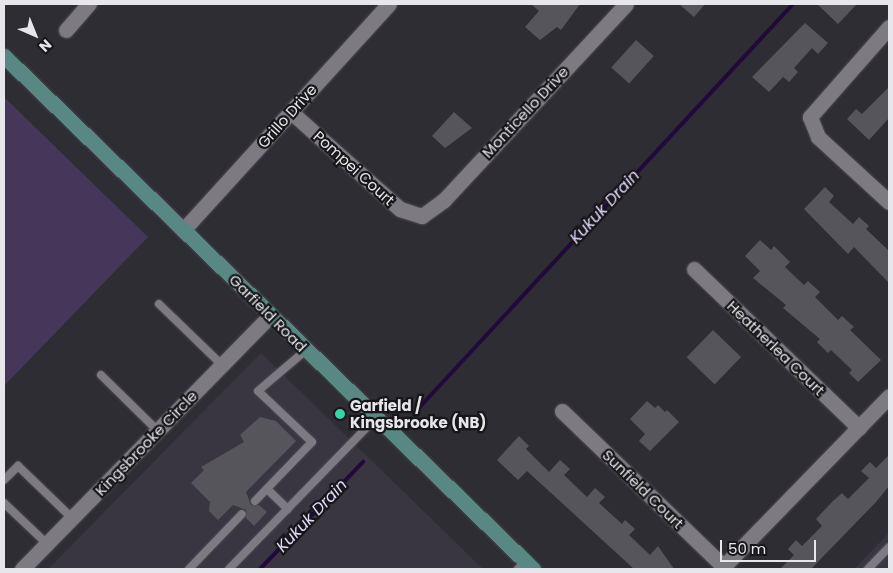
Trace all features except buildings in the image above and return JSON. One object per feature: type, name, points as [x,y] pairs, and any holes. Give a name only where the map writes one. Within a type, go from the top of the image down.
[{"type":"main road","name":"Garfield Road","points":[[4,56],[185,228],[270,316],[376,418],[525,567]]},
{"type":"street","points":[[66,30],[89,4]]},
{"type":"street","name":"Grillo Drive","points":[[185,228],[389,4]]},
{"type":"street","name":"Monticello Drive","points":[[422,216],[444,200],[626,4]]},
{"type":"street","points":[[889,28],[810,117],[818,137],[889,202]]},
{"type":"street","name":"Pompei Court","points":[[291,112],[400,209],[422,216]]},
{"type":"street","name":"Heatherlea Court","points":[[694,268],[859,428]]},
{"type":"street","name":"Kingsbrooke Circle","points":[[22,569],[270,316]]},
{"type":"street","points":[[723,568],[889,396]]},
{"type":"street","name":"Sunfield Court","points":[[562,411],[723,568]]},
{"type":"lane","points":[[158,304],[222,365]]},
{"type":"lane","points":[[255,501],[312,442],[258,391],[306,350]]},
{"type":"lane","points":[[101,376],[158,431]]},
{"type":"lane","points":[[229,569],[376,418]]},
{"type":"lane","points":[[4,480],[18,466],[72,518]]},
{"type":"lane","points":[[267,489],[288,509]]},
{"type":"lane","points":[[4,503],[46,544]]},
{"type":"lane","points":[[189,569],[242,514]]},
{"type":"lane","points":[[868,569],[889,547]]},
{"type":"shaded area","points":[[4,97],[148,237],[4,386]]},
{"type":"shaded area","points":[[261,353],[483,569],[48,569]]},
{"type":"shaded area","points":[[889,533],[889,569],[854,569]]},
{"type":"waterway","name":"Kukuk Drain","points":[[417,410],[793,4]]},
{"type":"waterway","name":"Kukuk Drain","points":[[260,569],[363,462]]},
{"type":"place","name":"Garfield / Kingsbrooke (NB)","points":[[340,414]]}]
